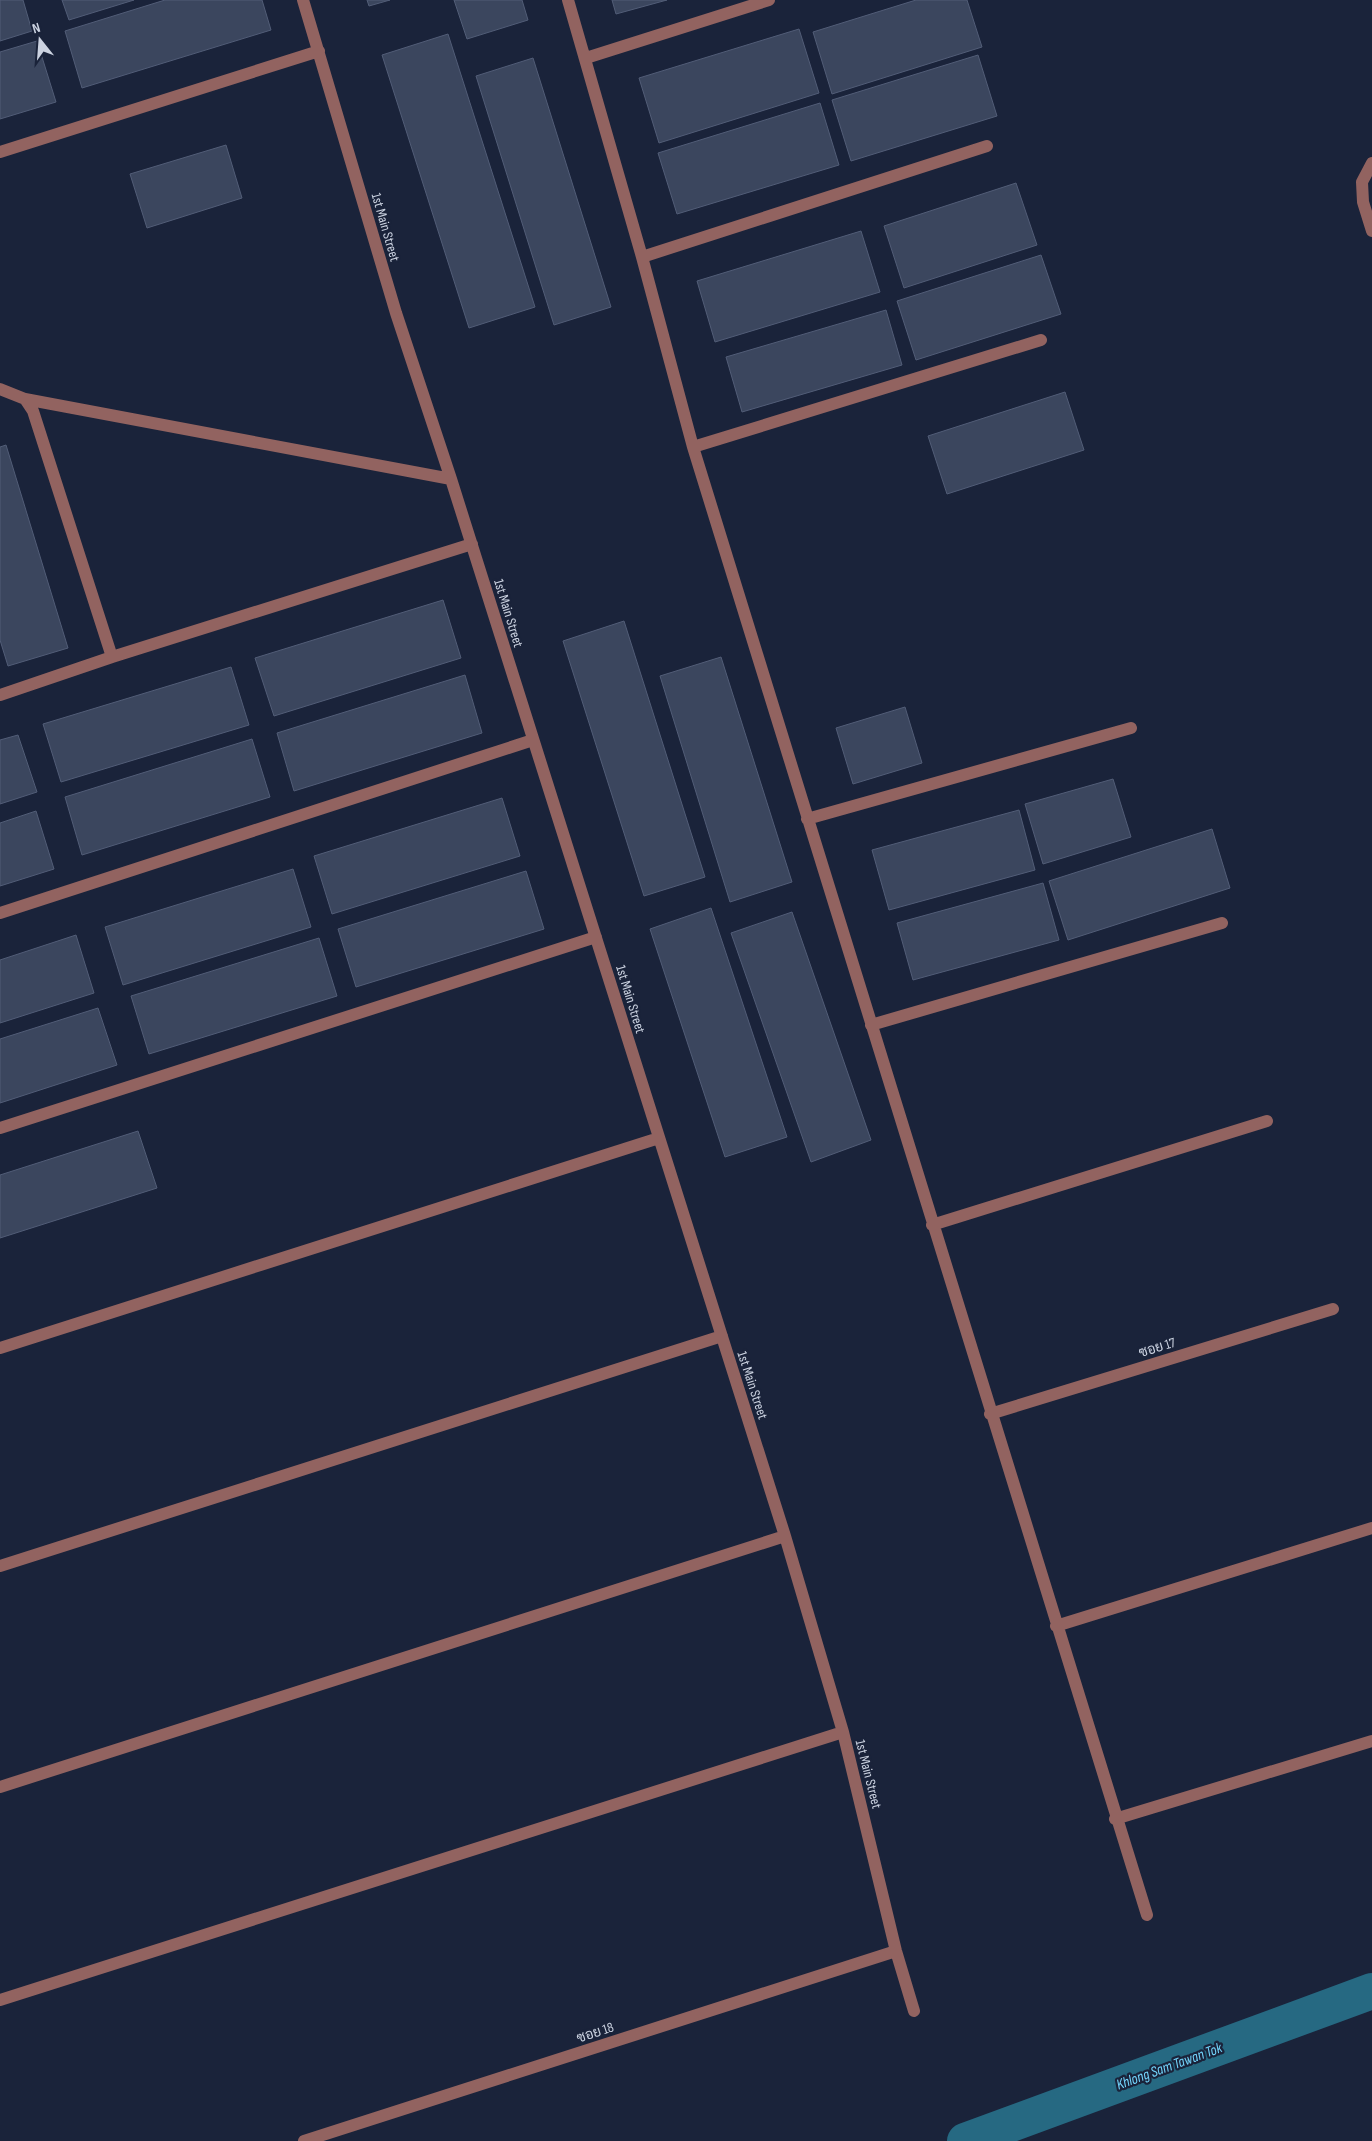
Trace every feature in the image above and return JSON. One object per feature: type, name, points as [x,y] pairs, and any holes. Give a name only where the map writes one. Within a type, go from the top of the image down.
[{"type":"street","name":"1st Main Street","points":[[303,0],[396,313],[472,544],[785,1536],[843,1732],[896,1951],[914,2011]]},
{"type":"street","points":[[568,0],[642,257],[693,447],[1146,1915]]},
{"type":"street","points":[[586,58],[769,0]]},
{"type":"street","points":[[0,152],[319,51]]},
{"type":"street","points":[[642,257],[988,146]]},
{"type":"street","points":[[1372,163],[1362,182],[1363,202],[1372,231]]},
{"type":"street","points":[[693,447],[1041,340]]},
{"type":"street","points":[[0,389],[25,399],[451,479]]},
{"type":"street","points":[[25,399],[33,411],[112,657]]},
{"type":"street","points":[[0,695],[112,657],[472,544]]},
{"type":"street","points":[[807,819],[1131,728]]},
{"type":"street","points":[[0,913],[533,740]]},
{"type":"street","points":[[871,1025],[1222,922]]},
{"type":"street","points":[[0,1128],[596,937]]},
{"type":"street","points":[[932,1226],[1268,1121]]},
{"type":"street","points":[[0,1348],[659,1138]]},
{"type":"street","name":"ซอย 17","points":[[990,1414],[1333,1309]]},
{"type":"street","points":[[0,1566],[722,1336]]},
{"type":"street","points":[[1056,1626],[1372,1528]]},
{"type":"street","points":[[0,1786],[785,1536]]},
{"type":"street","points":[[0,2000],[843,1732]]},
{"type":"street","points":[[1115,1819],[1372,1741]]},
{"type":"street","name":"ซอย 18","points":[[304,2141],[896,1951]]},
{"type":"building","points":[[0,0],[23,0],[32,31],[0,41]]},
{"type":"building","points":[[62,0],[134,0],[69,20]]},
{"type":"building","points":[[165,0],[262,0],[271,30],[82,88],[65,31]]},
{"type":"building","points":[[367,0],[390,0],[369,6]]},
{"type":"building","points":[[454,0],[522,0],[528,20],[467,39]]},
{"type":"building","points":[[612,0],[667,0],[616,14]]},
{"type":"building","points":[[916,0],[967,0],[982,47],[832,94],[813,32]]},
{"type":"building","points":[[799,29],[819,93],[659,143],[639,78]]},
{"type":"building","points":[[448,34],[535,307],[469,328],[382,55]]},
{"type":"building","points":[[37,41],[56,102],[0,119],[0,52]]},
{"type":"building","points":[[978,55],[997,116],[851,161],[832,100]]},
{"type":"building","points":[[533,58],[611,307],[554,325],[476,76]]},
{"type":"building","points":[[820,103],[839,165],[677,214],[658,153]]},
{"type":"building","points":[[226,145],[242,198],[147,228],[130,174]]},
{"type":"building","points":[[1016,183],[1037,245],[904,288],[884,226]]},
{"type":"building","points":[[861,231],[880,292],[715,342],[697,281]]},
{"type":"building","points":[[1041,255],[1061,314],[916,360],[897,301]]},
{"type":"building","points":[[886,310],[902,365],[742,412],[726,357]]},
{"type":"building","points":[[1065,392],[1084,450],[947,494],[928,436]]},
{"type":"building","points":[[6,445],[68,648],[8,666],[0,640],[0,447]]},
{"type":"building","points":[[443,600],[461,658],[274,716],[255,658]]},
{"type":"building","points":[[624,621],[705,877],[644,896],[563,641]]},
{"type":"building","points":[[721,657],[792,882],[730,902],[660,676]]},
{"type":"building","points":[[231,667],[249,725],[61,782],[43,724]]},
{"type":"building","points":[[465,675],[482,733],[294,791],[277,733]]},
{"type":"building","points":[[905,707],[922,763],[853,784],[836,728]]},
{"type":"building","points":[[18,735],[37,792],[0,804],[0,740]]},
{"type":"building","points":[[252,739],[270,797],[82,855],[65,797]]},
{"type":"building","points":[[1113,779],[1131,837],[1043,864],[1025,804]]},
{"type":"building","points":[[502,798],[520,856],[332,914],[314,856]]},
{"type":"building","points":[[1019,810],[1035,870],[889,910],[872,850]]},
{"type":"building","points":[[36,811],[54,869],[0,886],[0,823]]},
{"type":"building","points":[[1212,829],[1230,888],[1068,940],[1049,881]]},
{"type":"building","points":[[293,869],[311,927],[123,985],[105,927]]},
{"type":"building","points":[[526,871],[544,929],[356,987],[338,929]]},
{"type":"building","points":[[1043,883],[1059,940],[913,980],[897,923]]},
{"type":"building","points":[[711,908],[787,1137],[725,1157],[650,929]]},
{"type":"building","points":[[792,912],[871,1140],[811,1162],[731,933]]},
{"type":"building","points":[[76,935],[94,993],[0,1023],[0,960]]},
{"type":"building","points":[[319,938],[337,996],[149,1054],[131,996]]},
{"type":"building","points":[[98,1008],[117,1065],[0,1103],[0,1039]]},
{"type":"building","points":[[138,1131],[157,1188],[0,1238],[0,1175]]},
{"type":"waterway","name":"Khlong Sam Tawan Tok","points":[[965,2141],[1372,1991]]}]
